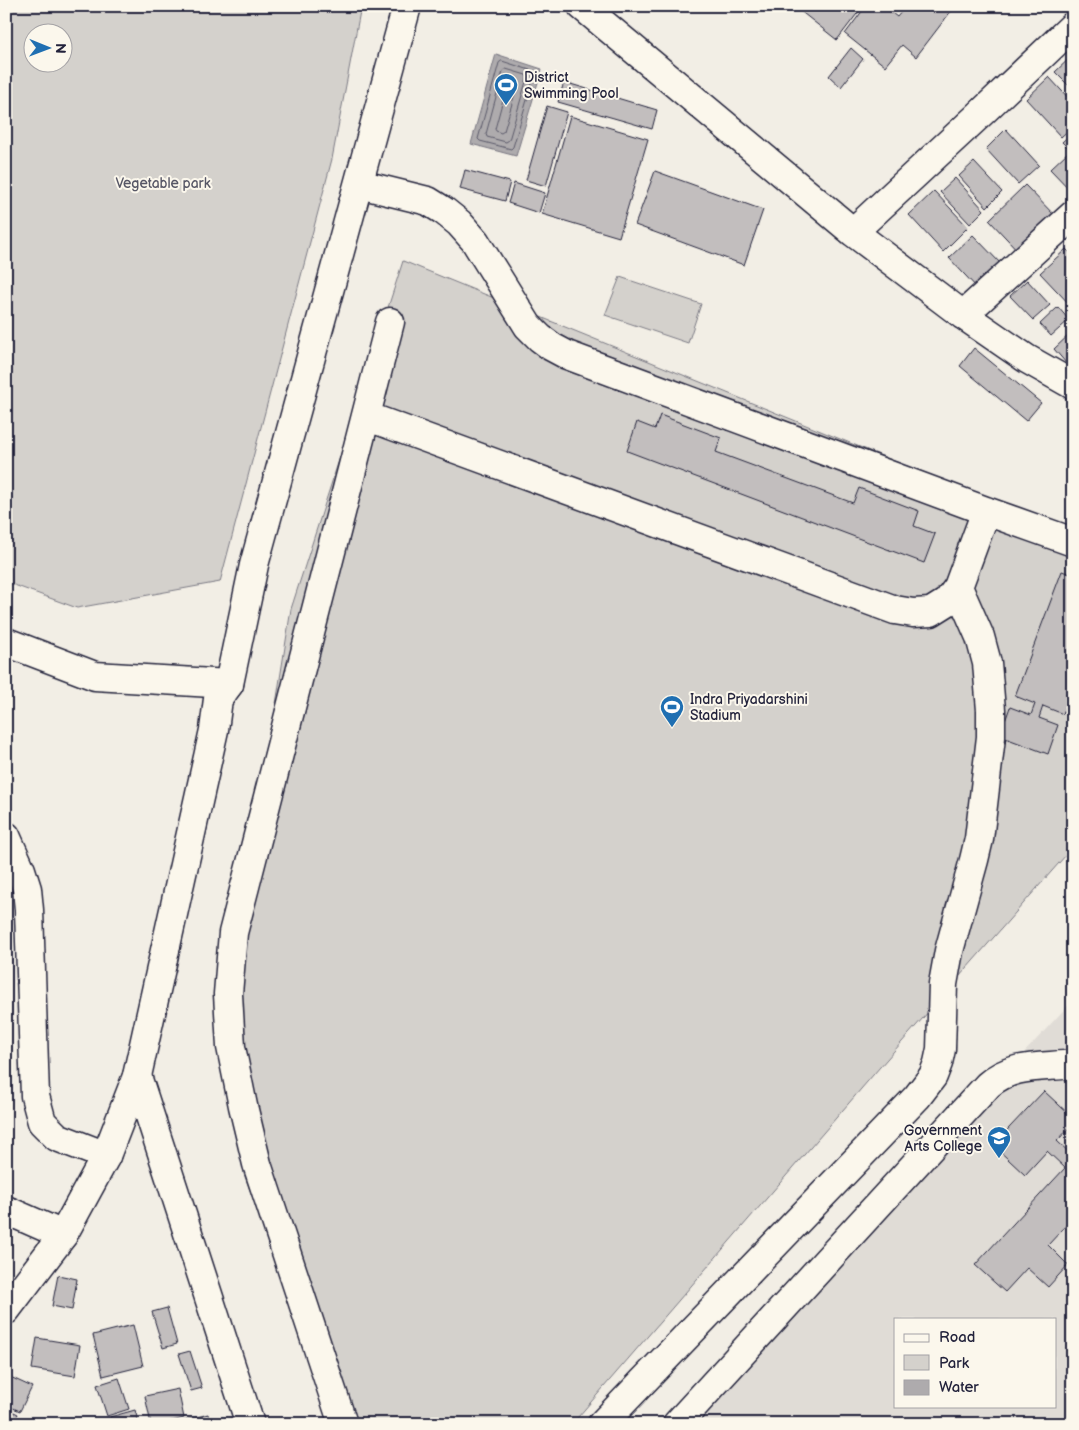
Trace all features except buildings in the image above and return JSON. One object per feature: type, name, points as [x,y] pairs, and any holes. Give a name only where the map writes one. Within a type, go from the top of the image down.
[{"type":"street","points":[[6,1310],[63,1235],[106,1156],[137,1076],[214,730],[218,699],[229,684],[254,565],[407,6]]},
{"type":"street","points":[[582,6],[853,232],[963,315],[1027,360],[1073,384]]},
{"type":"street","points":[[853,232],[1073,26]]},
{"type":"street","points":[[359,184],[428,201],[459,223],[475,241],[528,326],[552,347],[1073,542]]},
{"type":"street","points":[[963,315],[1073,215]]},
{"type":"street","points":[[343,1424],[257,1164],[242,1106],[231,1047],[228,994],[233,933],[390,322]]},
{"type":"street","points":[[366,416],[895,610],[913,613],[931,612],[947,602],[958,587],[986,511]]},
{"type":"street","points":[[602,1424],[917,1097],[933,1076],[941,1049],[943,984],[949,951],[979,840],[990,737],[991,710],[987,663],[980,637],[958,587]]},
{"type":"street","points":[[6,642],[95,676],[229,684]]},
{"type":"street","points":[[6,836],[21,870],[29,910],[35,1096],[42,1122],[57,1137],[106,1156]]},
{"type":"street","points":[[677,1424],[988,1085],[1005,1073],[1021,1068],[1073,1064]]},
{"type":"street","points":[[137,1076],[250,1424]]},
{"type":"street","points":[[6,1210],[63,1235]]},
{"type":"shaded area","name":"Government Arts College","points":[[1073,1000],[1073,1424],[680,1424]]},
{"type":"green space","name":"Vegetable park","points":[[6,6],[361,6],[332,159],[220,582],[77,608],[6,582]]},
{"type":"green space","name":"Indra Priyadarshini Stadium","points":[[403,261],[1017,511],[1073,536],[1073,847],[572,1424],[328,1424],[306,1344],[244,1174],[236,957],[291,609]]},
{"type":"green space","points":[[620,277],[701,304],[688,343],[605,315]]},
{"type":"water","name":"District Swimming Pool","points":[[496,54],[542,69],[516,156],[471,144]]},
{"type":"place","name":"District Swimming Pool","points":[[506,106]]},
{"type":"place","name":"Indra Priyadarshini Stadium","points":[[672,728]]},
{"type":"place","name":"Government Arts College","points":[[999,1159]]}]
